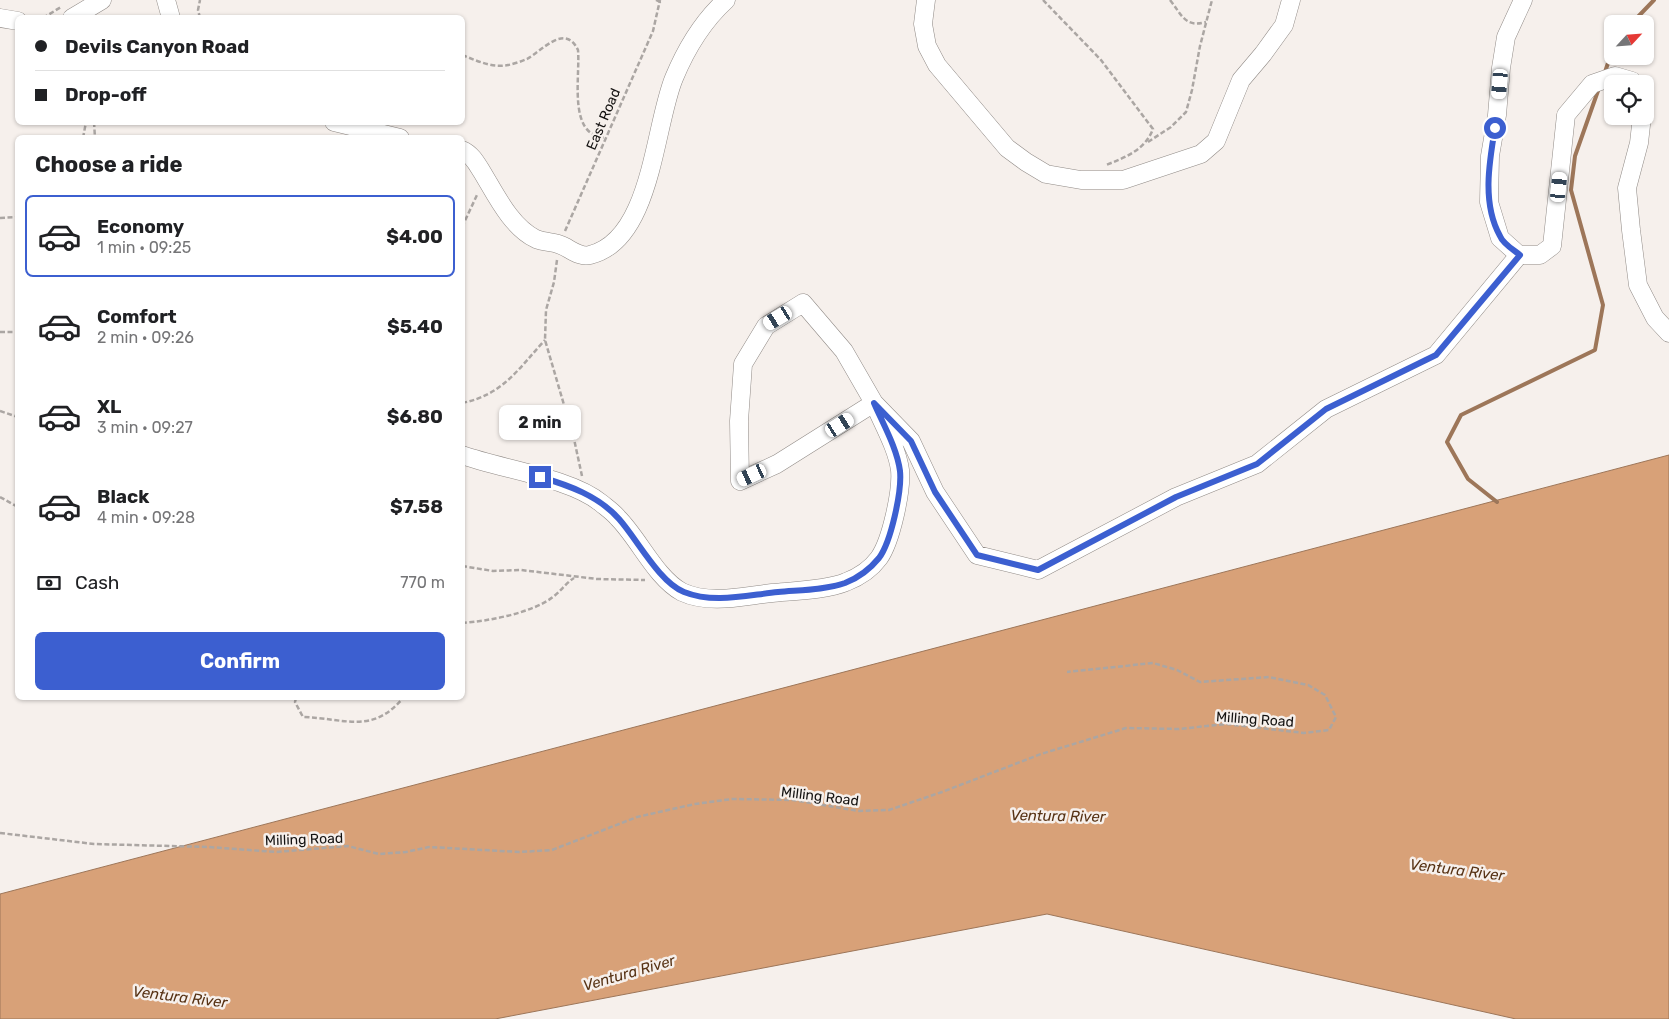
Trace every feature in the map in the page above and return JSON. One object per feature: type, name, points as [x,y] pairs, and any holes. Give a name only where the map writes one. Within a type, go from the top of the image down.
[{"type":"street","points":[[68,11],[102,0]]},
{"type":"street","points":[[166,0],[170,15]]},
{"type":"street","points":[[465,152],[473,158],[518,226],[534,238],[547,243],[559,244],[575,253],[588,255],[605,248],[624,233],[646,185],[665,103],[674,78],[696,35],[712,12],[726,0]]},
{"type":"street","points":[[926,0],[923,24],[927,46],[937,65],[1007,148],[1046,174],[1081,180],[1122,180],[1201,154],[1216,141],[1241,80],[1284,25],[1291,0]]},
{"type":"street","points":[[1523,0],[1506,37],[1490,156],[1489,202],[1500,238],[1520,255],[1540,255],[1552,246],[1566,115],[1592,84],[1604,80]]},
{"type":"street","points":[[0,18],[15,20]]},
{"type":"street","points":[[346,125],[388,135]]},
{"type":"street","points":[[1641,125],[1639,143],[1627,188],[1638,285],[1655,318],[1669,333]]},
{"type":"street","points":[[874,403],[911,441],[935,492],[977,555],[1038,570],[1176,497],[1257,464],[1326,409],[1436,355],[1520,255]]},
{"type":"street","points":[[465,456],[556,482],[599,501],[618,518],[664,577],[682,591],[699,597],[717,599],[806,590],[845,583],[864,573],[880,557],[893,525],[899,492],[900,471],[893,448],[874,403],[844,352],[803,303],[766,326],[743,364],[739,421],[740,481],[777,464],[874,403]]},
{"type":"path","points":[[199,15],[200,0]]},
{"type":"path","points":[[656,0],[661,1]]},
{"type":"path","points":[[1044,0],[1101,60],[1149,123],[1153,129],[1147,143]]},
{"type":"path","points":[[1170,0],[1190,24],[1196,25],[1206,22]]},
{"type":"path","points":[[1105,165],[1139,149],[1171,127],[1186,112],[1212,0]]},
{"type":"path","name":"East Road","points":[[586,494],[574,439],[545,340],[546,310],[554,282],[559,244],[653,31],[661,1]]},
{"type":"path","points":[[54,15],[68,11]]},
{"type":"path","points":[[465,56],[490,66],[508,65],[526,59],[545,45],[559,39],[569,38],[578,50],[579,116],[584,126],[592,134],[607,138]]},
{"type":"path","points":[[465,221],[486,178]]},
{"type":"path","points":[[0,218],[15,218]]},
{"type":"path","points":[[0,332],[15,332]]},
{"type":"path","points":[[465,402],[490,394],[508,382],[545,340]]},
{"type":"path","points":[[0,411],[15,416]]},
{"type":"path","points":[[0,497],[15,505]]},
{"type":"path","points":[[465,566],[493,571],[529,571],[575,577],[645,580],[664,577]]},
{"type":"path","points":[[465,623],[480,621],[538,606],[554,596],[575,577]]},
{"type":"path","name":"Milling Road","points":[[0,833],[94,844],[209,847],[276,852],[348,846],[379,854],[406,852],[429,847],[520,852],[552,850],[637,817],[695,804],[732,799],[793,800],[859,811],[889,810],[1042,754],[1126,728],[1179,729],[1226,724],[1304,733],[1328,730],[1336,717],[1325,695],[1308,685],[1269,677],[1200,682],[1177,670],[1153,663],[1067,672]]},
{"type":"path","points":[[296,700],[303,717],[325,718],[354,723],[370,722],[390,712],[400,700]]},
{"type":"water","name":"Ventura River","points":[[1669,455],[1669,1019],[1516,1019],[1047,914],[495,1019],[0,1019],[0,894]]},
{"type":"waterway","points":[[1640,15],[1654,0]]},
{"type":"waterway","points":[[1604,75],[1607,65]]},
{"type":"waterway","points":[[1497,502],[1468,479],[1447,442],[1461,415],[1595,350],[1603,305],[1571,190],[1575,156],[1599,88]]},
{"type":"route","points":[[540,477],[578,490],[599,501],[618,518],[664,577],[682,591],[699,597],[717,599],[806,590],[845,583],[864,573],[880,557],[893,525],[899,492],[900,471],[893,448],[874,403],[911,441],[935,492],[977,555],[1038,570],[1176,497],[1257,464],[1326,409],[1436,355],[1520,255],[1500,238],[1489,202],[1490,156],[1495,128]]}]
